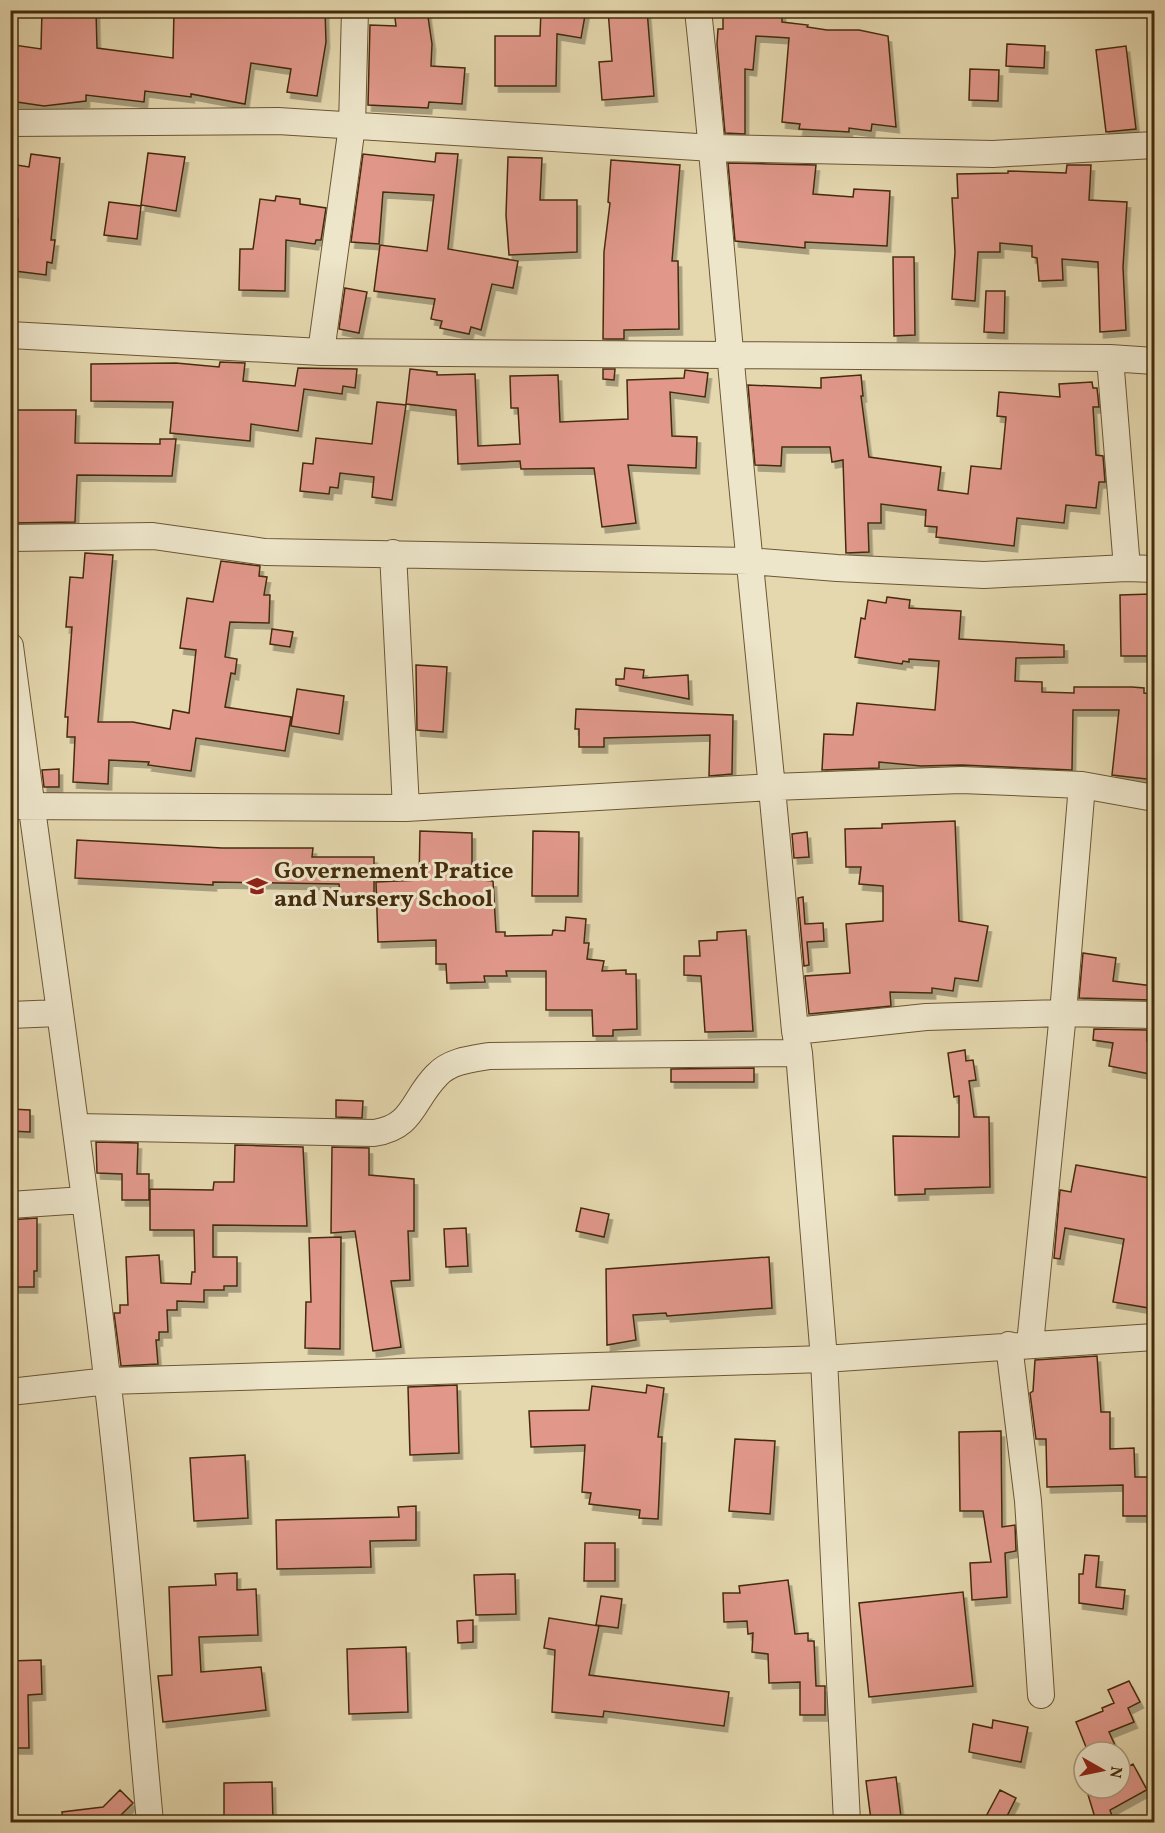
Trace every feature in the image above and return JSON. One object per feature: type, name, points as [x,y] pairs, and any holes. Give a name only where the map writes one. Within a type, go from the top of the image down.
[{"type":"street","points":[[321,352],[352,126],[355,10]]},
{"type":"street","points":[[698,10],[713,148],[749,561],[797,1042],[824,1359],[847,1822]]},
{"type":"street","points":[[10,123],[278,121],[713,148],[993,154],[1155,145]]},
{"type":"street","points":[[10,335],[321,352],[1110,358],[1155,361]]},
{"type":"street","points":[[1110,358],[1127,568]]},
{"type":"street","points":[[10,538],[153,536],[265,552],[749,561],[984,575],[1127,568],[1155,569]]},
{"type":"street","points":[[393,553],[406,808]]},
{"type":"street","points":[[10,645],[21,807],[59,1012],[77,1127],[84,1200],[108,1381],[150,1822]]},
{"type":"street","points":[[21,807],[406,808],[773,787],[961,780],[1082,785],[1155,798]]},
{"type":"street","points":[[1041,1695],[1019,1345],[1063,1013],[1082,785]]},
{"type":"street","points":[[10,1015],[59,1012]]},
{"type":"street","points":[[77,1127],[374,1133],[400,1126],[437,1074],[460,1060],[489,1056],[797,1042],[926,1017],[1063,1013],[1155,1015]]},
{"type":"street","points":[[10,1205],[84,1200]]},
{"type":"street","points":[[10,1392],[108,1381],[824,1359],[1155,1337]]},
{"type":"building","points":[[42,10],[96,10],[97,48],[173,58],[174,10],[325,10],[326,42],[317,96],[287,92],[291,69],[251,63],[245,104],[191,94],[191,97],[145,91],[144,102],[86,95],[86,101],[44,106],[10,101],[10,50],[14,50],[14,45],[41,49]]},
{"type":"building","points":[[394,10],[427,10],[432,44],[431,66],[465,68],[462,104],[429,102],[428,108],[368,105],[370,25],[396,26]]},
{"type":"building","points":[[541,10],[586,10],[581,38],[557,34],[556,86],[495,86],[495,36],[540,36]]},
{"type":"building","points":[[608,10],[647,10],[654,96],[602,100],[599,62],[612,61]]},
{"type":"building","points":[[723,10],[782,10],[782,22],[827,30],[859,30],[888,36],[896,127],[872,124],[871,131],[849,128],[849,132],[799,129],[800,124],[782,122],[789,38],[756,36],[753,70],[745,69],[745,134],[725,133],[717,44],[718,29],[723,29]]},
{"type":"building","points":[[1007,44],[1045,46],[1044,68],[1006,66]]},
{"type":"building","points":[[1126,46],[1136,129],[1106,132],[1096,50]]},
{"type":"building","points":[[970,69],[999,70],[998,101],[969,100]]},
{"type":"building","points":[[148,153],[185,157],[176,211],[141,205]]},
{"type":"building","points":[[436,153],[458,154],[448,249],[518,261],[513,288],[492,284],[481,330],[471,327],[469,334],[440,328],[442,321],[431,319],[435,299],[374,291],[380,245],[427,251],[434,195],[383,192],[379,244],[351,242],[363,154],[435,162]]},
{"type":"building","points":[[31,154],[60,158],[51,240],[55,240],[52,263],[47,262],[46,275],[15,271],[18,219],[10,219],[10,164],[29,167]]},
{"type":"building","points":[[508,157],[542,158],[540,200],[577,200],[577,252],[509,255],[506,215]]},
{"type":"building","points":[[611,160],[680,165],[672,261],[678,261],[679,329],[624,330],[624,339],[603,339],[604,252],[610,203],[608,202]]},
{"type":"building","points":[[728,163],[816,165],[813,194],[853,197],[854,189],[890,191],[887,246],[805,242],[805,248],[735,241]]},
{"type":"building","points":[[1067,165],[1091,165],[1089,200],[1127,202],[1123,267],[1126,330],[1100,332],[1098,262],[1062,259],[1063,280],[1039,281],[1037,258],[1032,257],[1032,246],[1000,243],[1000,252],[978,252],[975,301],[952,299],[955,252],[952,198],[958,198],[957,174],[1008,173],[1008,171],[1066,173]]},
{"type":"building","points":[[276,196],[300,199],[300,204],[326,208],[321,240],[316,240],[315,244],[286,240],[285,291],[239,290],[240,249],[253,249],[260,199],[275,201]]},
{"type":"building","points":[[109,202],[141,206],[137,239],[104,235]]},
{"type":"building","points":[[893,257],[914,257],[915,335],[894,336]]},
{"type":"building","points":[[345,288],[367,292],[359,333],[339,329]]},
{"type":"building","points":[[986,291],[1005,291],[1004,333],[984,332]]},
{"type":"building","points":[[220,362],[245,363],[243,381],[295,386],[298,368],[357,369],[355,388],[343,386],[342,394],[304,389],[298,431],[251,424],[250,441],[170,433],[173,402],[91,401],[91,364],[176,363],[219,367]]},
{"type":"building","points":[[410,369],[437,372],[437,375],[475,374],[478,446],[520,444],[518,408],[511,408],[510,376],[558,375],[560,422],[628,419],[627,380],[684,378],[685,370],[708,373],[705,397],[670,392],[672,436],[697,437],[696,468],[628,465],[636,523],[602,527],[594,468],[521,469],[520,461],[458,464],[456,410],[406,404]]},
{"type":"building","points":[[603,369],[615,369],[614,380],[603,379]]},
{"type":"building","points":[[861,375],[863,396],[861,396],[869,457],[941,467],[938,490],[968,494],[971,466],[1001,469],[1006,417],[997,416],[999,392],[1060,397],[1059,384],[1092,382],[1093,388],[1097,388],[1099,407],[1093,407],[1096,455],[1103,456],[1105,482],[1099,482],[1096,508],[1066,505],[1064,523],[1017,518],[1014,546],[936,537],[937,527],[925,526],[926,510],[881,504],[881,523],[868,523],[869,552],[846,553],[843,460],[832,462],[830,447],[782,447],[781,466],[755,465],[748,385],[821,388],[821,378]]},
{"type":"building","points":[[377,402],[406,405],[392,500],[372,497],[374,477],[340,473],[338,488],[330,487],[329,494],[300,491],[303,463],[313,464],[316,438],[372,444]]},
{"type":"building","points":[[10,410],[76,410],[75,443],[160,444],[160,439],[176,439],[172,476],[77,475],[75,522],[11,523]]},
{"type":"building","points":[[85,553],[113,555],[98,722],[133,722],[170,729],[173,710],[189,713],[196,650],[180,648],[187,598],[213,602],[221,561],[260,566],[259,576],[267,577],[264,595],[270,595],[269,623],[230,622],[225,657],[237,659],[235,674],[231,673],[225,707],[291,717],[285,751],[196,738],[191,771],[148,765],[149,762],[109,760],[108,784],[73,782],[75,737],[67,737],[68,717],[65,717],[72,627],[66,627],[70,577],[83,578]]},
{"type":"building","points":[[1151,594],[1152,656],[1121,656],[1120,595]]},
{"type":"building","points":[[887,597],[910,600],[909,608],[961,611],[959,639],[1064,645],[1064,657],[1016,658],[1015,681],[1042,682],[1042,692],[1074,693],[1074,687],[1132,687],[1144,688],[1144,693],[1155,694],[1155,780],[1112,775],[1119,710],[1073,710],[1072,770],[962,765],[921,766],[879,762],[879,768],[822,770],[824,734],[853,735],[857,703],[935,710],[939,661],[909,659],[909,662],[903,661],[902,664],[855,657],[861,618],[865,619],[868,600],[886,603]]},
{"type":"building","points":[[272,629],[293,632],[290,647],[270,644]]},
{"type":"building","points":[[416,665],[447,667],[443,732],[417,730]]},
{"type":"building","points":[[625,668],[644,670],[643,678],[688,675],[689,699],[616,685],[616,679],[624,679]]},
{"type":"building","points":[[297,689],[344,696],[339,734],[291,726]]},
{"type":"building","points":[[576,709],[733,715],[732,774],[709,776],[710,735],[604,738],[604,747],[579,747],[579,729],[575,729]]},
{"type":"building","points":[[59,769],[59,787],[44,787],[42,770]]},
{"type":"building","points":[[955,821],[959,921],[988,926],[978,981],[955,978],[953,991],[932,988],[932,993],[890,992],[891,1006],[809,1014],[805,976],[850,973],[846,924],[883,921],[883,886],[859,884],[861,867],[846,867],[845,829],[882,828],[882,824]]},
{"type":"building","points":[[420,831],[472,833],[472,879],[493,881],[496,932],[505,932],[505,936],[552,935],[553,930],[565,931],[566,917],[586,919],[584,943],[589,943],[587,959],[604,961],[602,971],[626,970],[626,974],[636,974],[637,1029],[613,1030],[613,1036],[593,1036],[592,1010],[546,1010],[546,971],[506,971],[507,976],[484,976],[485,982],[447,983],[446,964],[436,964],[436,940],[378,942],[376,882],[419,880]]},
{"type":"building","points":[[533,831],[579,832],[578,896],[532,896]]},
{"type":"building","points":[[807,832],[809,857],[794,858],[792,834]]},
{"type":"building","points":[[77,840],[222,848],[313,848],[312,857],[374,857],[374,895],[340,895],[339,884],[213,882],[213,885],[75,878]]},
{"type":"building","points":[[803,897],[805,924],[823,923],[824,941],[807,942],[809,965],[804,966],[798,898]]},
{"type":"building","points":[[746,930],[753,1031],[705,1032],[701,976],[684,975],[684,956],[700,956],[699,941],[717,940],[717,932]]},
{"type":"building","points":[[1083,953],[1116,958],[1113,981],[1153,986],[1152,1000],[1079,998]]},
{"type":"building","points":[[1094,1029],[1147,1030],[1147,1041],[1155,1042],[1155,1075],[1109,1066],[1113,1043],[1093,1040]]},
{"type":"building","points":[[965,1050],[966,1061],[973,1060],[976,1080],[969,1081],[974,1117],[989,1117],[990,1187],[925,1189],[925,1194],[895,1195],[893,1136],[959,1137],[959,1096],[954,1097],[948,1053]]},
{"type":"building","points":[[754,1068],[754,1082],[671,1082],[671,1069]]},
{"type":"building","points":[[336,1100],[363,1101],[362,1118],[336,1117]]},
{"type":"building","points":[[10,1109],[30,1110],[30,1132],[10,1131]]},
{"type":"building","points":[[96,1142],[138,1143],[137,1174],[149,1174],[149,1200],[122,1200],[122,1174],[97,1173]]},
{"type":"building","points":[[235,1145],[303,1147],[307,1226],[213,1225],[213,1257],[237,1257],[237,1286],[224,1286],[224,1290],[204,1290],[204,1302],[177,1301],[177,1310],[167,1310],[168,1332],[159,1332],[159,1340],[156,1340],[158,1364],[121,1366],[114,1313],[120,1313],[120,1305],[128,1305],[126,1257],[159,1255],[161,1283],[191,1284],[192,1272],[195,1272],[194,1230],[150,1230],[150,1189],[213,1190],[214,1182],[234,1182]]},
{"type":"building","points":[[332,1147],[369,1148],[369,1175],[414,1179],[414,1231],[408,1231],[410,1280],[391,1281],[401,1347],[373,1351],[355,1231],[331,1233]]},
{"type":"building","points":[[1076,1165],[1155,1179],[1155,1309],[1113,1302],[1124,1239],[1065,1228],[1060,1259],[1054,1258],[1060,1190],[1071,1192]]},
{"type":"building","points":[[581,1208],[609,1214],[604,1237],[576,1231]]},
{"type":"building","points":[[37,1218],[37,1271],[34,1271],[34,1287],[10,1287],[10,1220]]},
{"type":"building","points":[[466,1228],[468,1266],[446,1267],[444,1229]]},
{"type":"building","points":[[341,1237],[340,1349],[305,1348],[306,1302],[311,1302],[309,1238]]},
{"type":"building","points":[[769,1257],[772,1308],[667,1316],[666,1313],[633,1315],[636,1340],[607,1345],[606,1269]]},
{"type":"building","points":[[1097,1356],[1101,1412],[1110,1412],[1110,1449],[1134,1448],[1135,1477],[1155,1477],[1155,1516],[1123,1516],[1123,1485],[1047,1487],[1046,1439],[1036,1439],[1030,1393],[1033,1391],[1035,1360]]},
{"type":"building","points":[[457,1385],[459,1453],[410,1455],[408,1387]]},
{"type":"building","points":[[647,1385],[664,1388],[658,1437],[662,1437],[658,1519],[639,1518],[640,1510],[589,1504],[591,1493],[582,1492],[585,1445],[531,1447],[529,1411],[589,1410],[592,1386],[646,1393]]},
{"type":"building","points":[[1001,1431],[1002,1527],[1015,1525],[1016,1551],[1005,1553],[1007,1597],[972,1600],[970,1563],[991,1562],[983,1511],[960,1511],[959,1432]]},
{"type":"building","points":[[735,1439],[775,1441],[770,1514],[729,1511]]},
{"type":"building","points":[[245,1455],[248,1518],[194,1521],[190,1458]]},
{"type":"building","points":[[416,1506],[416,1540],[370,1541],[371,1567],[277,1569],[276,1520],[399,1517],[398,1507]]},
{"type":"building","points":[[585,1543],[615,1543],[615,1581],[584,1581]]},
{"type":"building","points":[[1085,1555],[1099,1556],[1096,1587],[1125,1590],[1123,1609],[1079,1603],[1079,1574],[1083,1574]]},
{"type":"building","points":[[237,1573],[237,1590],[256,1589],[258,1635],[199,1637],[201,1672],[261,1667],[266,1710],[163,1722],[158,1676],[172,1675],[169,1587],[216,1585],[215,1574]]},
{"type":"building","points":[[515,1574],[516,1614],[476,1615],[474,1575]]},
{"type":"building","points":[[788,1580],[795,1634],[808,1633],[808,1641],[814,1641],[816,1686],[825,1686],[825,1715],[800,1715],[800,1682],[769,1683],[768,1654],[752,1652],[753,1633],[748,1634],[747,1621],[724,1622],[723,1593],[740,1593],[739,1586]]},
{"type":"building","points":[[963,1592],[973,1686],[869,1697],[859,1603]]},
{"type":"building","points":[[601,1596],[622,1599],[618,1628],[596,1625]]},
{"type":"building","points":[[549,1618],[599,1626],[589,1675],[729,1692],[724,1726],[604,1711],[603,1717],[552,1712],[555,1650],[544,1648]]},
{"type":"building","points":[[473,1620],[473,1642],[458,1643],[457,1621]]},
{"type":"building","points":[[406,1647],[408,1712],[349,1714],[347,1649]]},
{"type":"building","points":[[41,1660],[42,1694],[28,1695],[29,1748],[10,1748],[10,1661]]},
{"type":"building","points":[[1129,1681],[1140,1702],[1128,1708],[1134,1722],[1109,1732],[1113,1740],[1083,1740],[1076,1722],[1103,1711],[1102,1708],[1114,1703],[1108,1690]]},
{"type":"building","points":[[993,1720],[1028,1727],[1021,1762],[969,1752],[973,1724],[992,1728]]},
{"type":"building","points":[[1132,1765],[1146,1788],[1150,1788],[1132,1798]]},
{"type":"building","points":[[896,1777],[901,1817],[871,1820],[866,1781]]},
{"type":"building","points":[[272,1782],[273,1822],[224,1822],[224,1783]]},
{"type":"building","points":[[120,1790],[133,1803],[114,1822],[63,1822],[62,1812],[103,1807]]},
{"type":"building","points":[[1000,1790],[1016,1798],[1004,1822],[983,1822]]},
{"type":"building","points":[[1090,1800],[1128,1800],[1110,1810],[1112,1816],[1096,1821]]},
{"type":"place","name":"Governement Pratice and Nursery School","points":[[257,886]]}]
